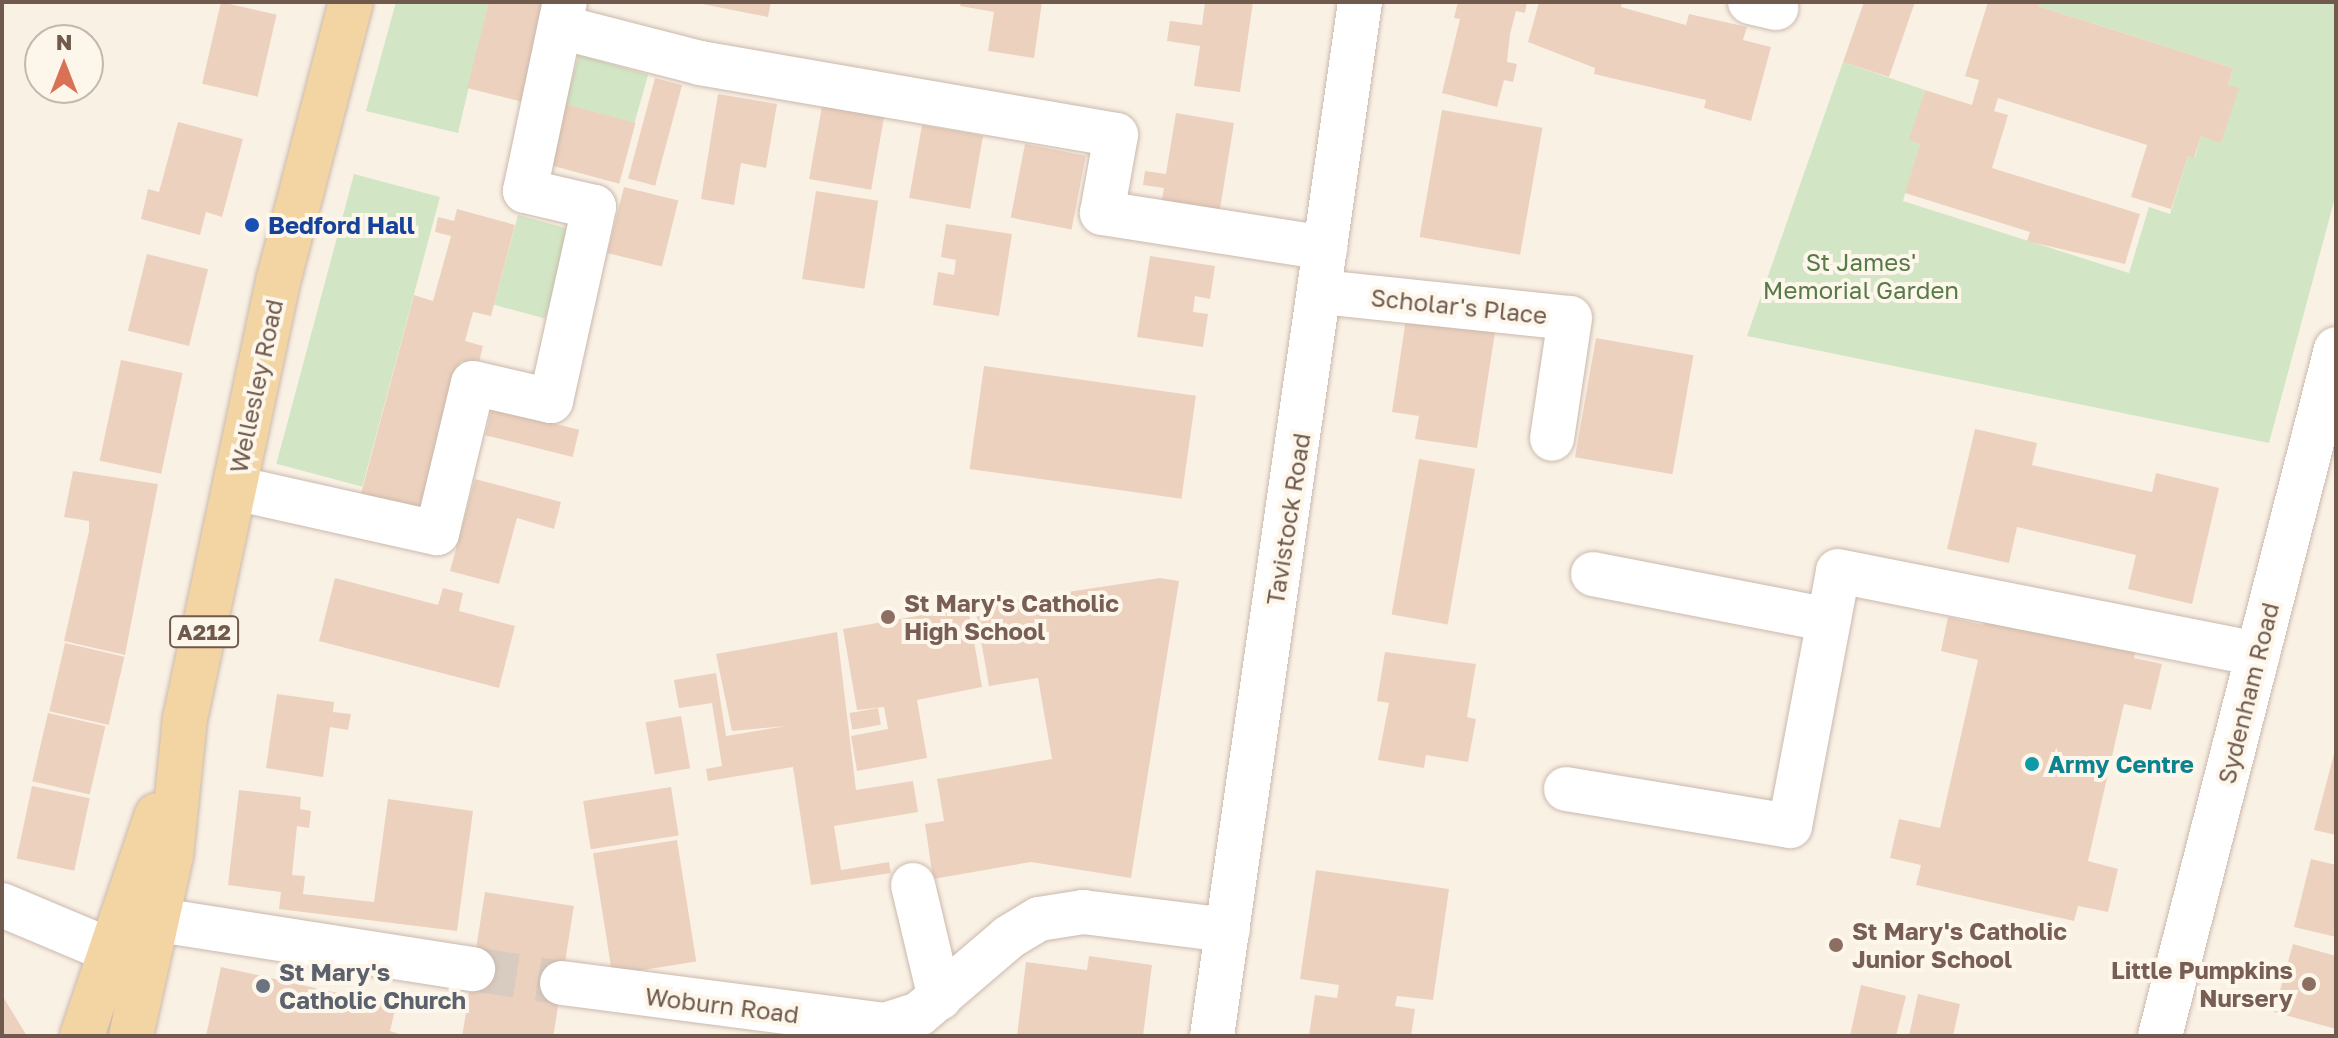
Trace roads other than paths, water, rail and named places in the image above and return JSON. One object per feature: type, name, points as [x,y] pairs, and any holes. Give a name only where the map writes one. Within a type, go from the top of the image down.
[{"type":"main road","name":"Wellesley Road","points":[[82,1036],[109,950],[176,772],[279,278],[351,2]]},
{"type":"main road","name":"Wellesley Road","points":[[131,1036],[159,920],[177,808],[176,772]]},
{"type":"street","name":"Tavistock Road","points":[[1212,1036],[1321,292],[1360,2]]},
{"type":"street","points":[[235,488],[437,533],[473,383],[551,401],[594,207],[525,191],[562,14],[700,63],[1116,135],[1102,213],[1325,248]]},
{"type":"street","name":"Scholar's Place","points":[[1321,292],[1570,318],[1552,439]]},
{"type":"street","name":"Sydenham Road","points":[[2160,1036],[2336,349]]},
{"type":"street","points":[[1566,789],[1790,826],[1838,571],[2258,654]]},
{"type":"street","points":[[1593,574],[1829,620]]},
{"type":"street","points":[[913,885],[940,998]]},
{"type":"street","points":[[2,905],[109,950]]},
{"type":"street","name":"Woburn Road","points":[[562,983],[673,1000],[731,1002],[885,1025],[911,1018],[940,998],[1009,937],[1054,915],[1083,912],[1228,930]]},
{"type":"street","points":[[159,920],[473,969]]},
{"type":"tunnel","points":[[473,969],[562,983]]},
{"type":"place","name":"Bedford Hall","points":[[252,225]]},
{"type":"place","name":"St Mary's Catholic High School","points":[[888,617]]},
{"type":"place","name":"Army Centre","points":[[2032,764]]},
{"type":"place","name":"St Mary's Catholic Junior School","points":[[1836,945]]},
{"type":"place","name":"Little Pumpkins Nursery","points":[[2309,984]]},
{"type":"place","name":"St Mary's Catholic Church","points":[[263,986]]},
{"type":"park label","name":"St James' Memorial Garden","points":[[1861,276]]}]
